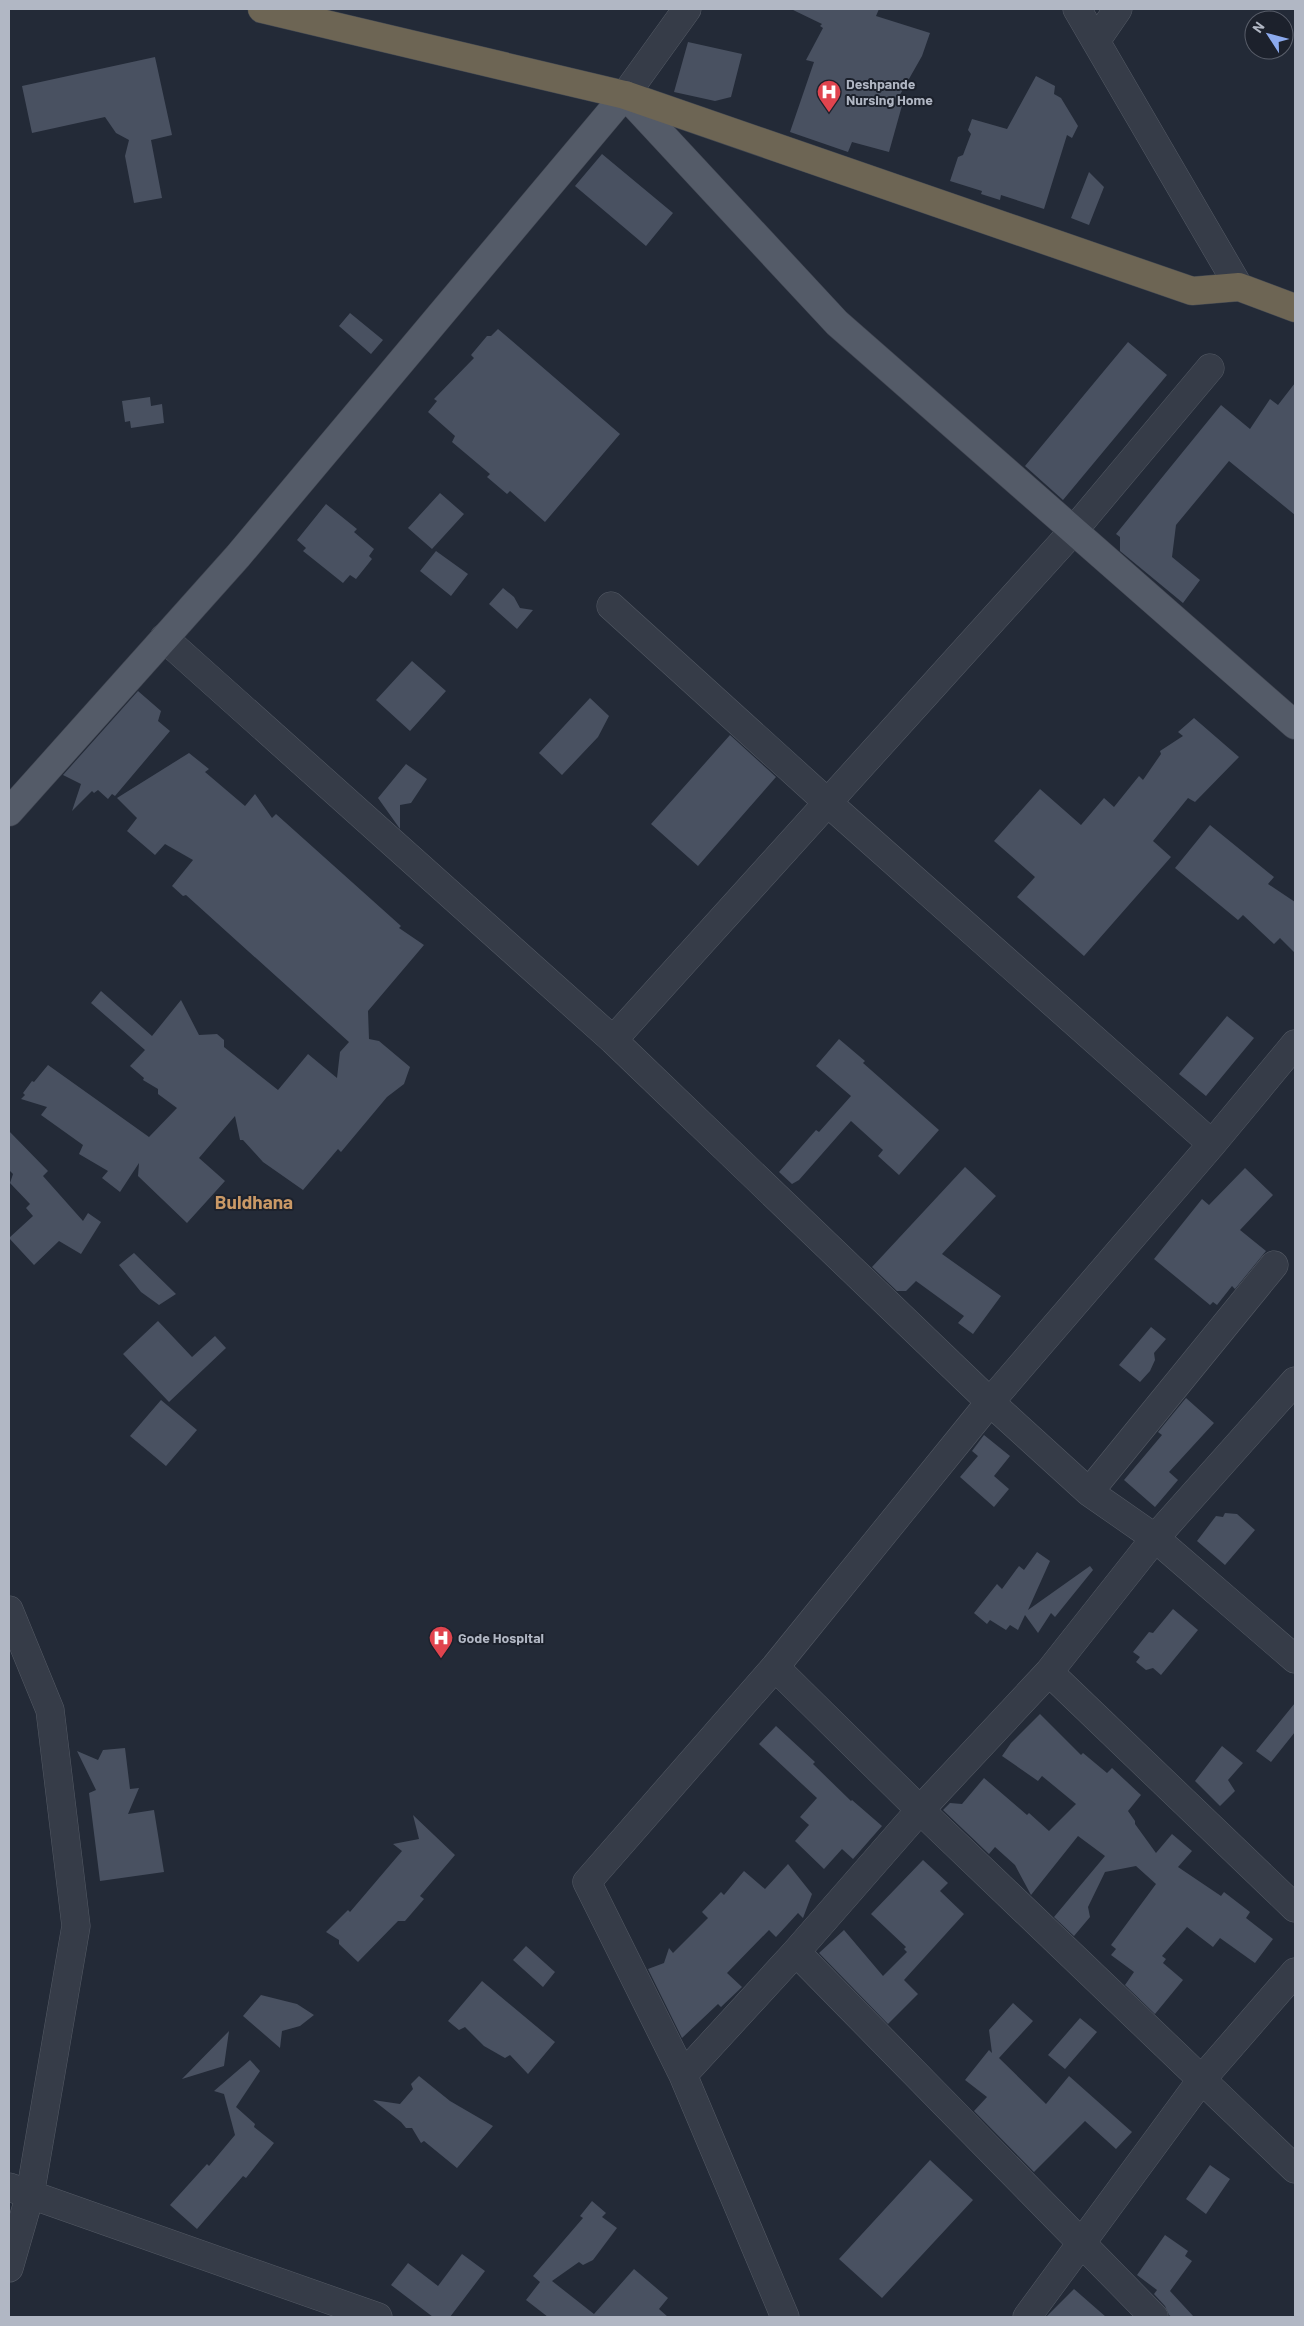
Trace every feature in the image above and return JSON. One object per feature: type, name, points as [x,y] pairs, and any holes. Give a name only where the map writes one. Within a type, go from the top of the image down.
[{"type":"highway","points":[[262,9],[625,95],[1192,291],[1239,287],[1295,308]]},
{"type":"main road","points":[[9,812],[245,548],[625,95],[836,323],[1295,725]]},
{"type":"street","points":[[625,95],[687,9]]},
{"type":"street","points":[[1077,9],[1239,287]]},
{"type":"street","points":[[1096,41],[1118,9]]},
{"type":"street","points":[[614,1040],[1074,530],[1210,368]]},
{"type":"street","points":[[611,606],[827,802],[1212,1144]]},
{"type":"street","points":[[164,638],[614,1040],[990,1402],[1089,1492],[1155,1538],[1295,1659]]},
{"type":"street","points":[[785,2317],[683,2075],[586,1882],[775,1667],[990,1402],[1212,1144],[1295,1044]]},
{"type":"street","points":[[1089,1492],[1274,1265]]},
{"type":"street","points":[[683,2075],[796,1952],[920,1810],[1049,1672],[1155,1538],[1295,1381]]},
{"type":"street","points":[[9,1610],[50,1710],[76,1926],[20,2191],[9,2268]]},
{"type":"street","points":[[775,1667],[920,1810],[1295,2169]]},
{"type":"street","points":[[1049,1672],[1295,1908]]},
{"type":"street","points":[[796,1952],[1154,2317]]},
{"type":"street","points":[[1027,2317],[1202,2078],[1295,1972]]},
{"type":"street","points":[[20,2191],[378,2317]]},
{"type":"building","points":[[791,9],[879,9],[876,16],[930,33],[922,56],[897,100],[903,102],[889,152],[852,142],[848,152],[790,132],[814,62],[806,60],[823,28],[820,26],[822,24]]},
{"type":"building","points":[[688,42],[742,54],[731,97],[715,101],[674,92]]},
{"type":"building","points":[[155,57],[172,135],[151,140],[162,198],[134,203],[125,156],[129,140],[116,133],[105,117],[32,133],[22,86]]},
{"type":"building","points":[[1036,76],[1055,86],[1054,94],[1061,98],[1078,126],[1072,138],[1067,135],[1044,209],[1001,195],[1000,200],[981,194],[982,191],[950,181],[958,157],[963,155],[971,134],[968,130],[972,119],[1007,129]]},
{"type":"building","points":[[602,154],[673,213],[646,246],[575,186]]},
{"type":"building","points":[[1089,172],[1104,187],[1089,225],[1071,218]]},
{"type":"building","points":[[350,313],[383,340],[371,354],[339,326]]},
{"type":"building","points":[[498,329],[620,434],[545,522],[510,491],[507,494],[487,477],[490,474],[452,442],[455,436],[428,412],[437,401],[434,399],[474,358],[471,355],[487,336],[491,336]]},
{"type":"building","points":[[1128,342],[1167,375],[1063,500],[1025,466]]},
{"type":"building","points":[[1295,383],[1295,515],[1229,461],[1176,525],[1172,557],[1200,580],[1183,603],[1120,551],[1120,537],[1116,534],[1221,405],[1250,429],[1270,399],[1278,405]]},
{"type":"building","points":[[150,397],[151,406],[162,404],[164,423],[131,428],[130,421],[125,422],[122,401]]},
{"type":"building","points":[[440,493],[464,514],[432,549],[408,528]]},
{"type":"building","points":[[326,504],[357,529],[354,532],[374,549],[369,556],[372,559],[356,579],[350,575],[343,583],[303,551],[306,548],[297,540]]},
{"type":"building","points":[[436,551],[468,574],[451,596],[420,571]]},
{"type":"building","points":[[503,588],[514,597],[520,608],[533,610],[517,629],[489,604]]},
{"type":"building","points":[[412,661],[446,691],[410,731],[376,700]]},
{"type":"building","points":[[138,691],[161,711],[158,721],[170,731],[115,796],[112,794],[108,799],[98,790],[94,793],[92,791],[72,811],[81,784],[63,775]]},
{"type":"building","points":[[590,698],[609,716],[598,737],[562,775],[539,753]]},
{"type":"building","points":[[1194,718],[1239,757],[1195,802],[1188,798],[1153,841],[1171,857],[1084,956],[1017,897],[1035,877],[994,841],[1040,789],[1081,825],[1104,798],[1114,807],[1139,776],[1143,780],[1161,754],[1160,751],[1183,736],[1178,732]]},
{"type":"building","points":[[730,735],[776,777],[698,866],[651,824]]},
{"type":"building","points":[[189,753],[209,769],[205,772],[245,806],[255,794],[272,818],[276,814],[401,926],[399,928],[424,945],[368,1011],[369,1039],[379,1041],[410,1067],[404,1084],[387,1097],[341,1152],[338,1149],[303,1190],[263,1162],[243,1140],[240,1140],[235,1116],[199,1158],[225,1181],[187,1223],[138,1176],[139,1163],[120,1192],[102,1178],[108,1171],[79,1154],[83,1145],[41,1115],[47,1107],[21,1099],[32,1081],[34,1082],[48,1065],[149,1137],[177,1108],[158,1094],[158,1089],[143,1080],[144,1078],[130,1066],[145,1050],[91,1003],[101,991],[152,1036],[181,1000],[199,1035],[217,1034],[224,1040],[224,1047],[278,1090],[308,1054],[337,1078],[340,1052],[349,1042],[186,895],[183,896],[172,886],[193,860],[165,844],[155,855],[127,831],[137,818],[117,798]]},
{"type":"building","points":[[406,764],[427,779],[411,803],[400,805],[400,829],[378,798]]},
{"type":"building","points":[[1210,825],[1274,877],[1268,884],[1295,902],[1295,953],[1280,938],[1274,944],[1243,915],[1238,920],[1175,868]]},
{"type":"building","points":[[1227,1016],[1254,1038],[1206,1096],[1179,1074]]},
{"type":"building","points":[[839,1039],[865,1061],[863,1063],[939,1130],[899,1175],[878,1156],[883,1150],[851,1121],[799,1180],[792,1184],[779,1172],[816,1130],[819,1132],[851,1096],[816,1066]]},
{"type":"building","points":[[9,1131],[48,1171],[43,1176],[83,1221],[88,1213],[101,1222],[81,1254],[59,1241],[34,1265],[9,1238],[33,1216],[26,1208],[30,1204],[10,1183],[13,1174],[9,1170]]},
{"type":"building","points":[[965,1167],[996,1196],[942,1254],[1001,1296],[973,1334],[958,1323],[964,1316],[916,1281],[906,1291],[897,1291],[872,1267]]},
{"type":"building","points":[[1245,1168],[1273,1195],[1240,1230],[1266,1251],[1235,1289],[1232,1286],[1217,1305],[1213,1302],[1210,1305],[1154,1259],[1202,1199],[1209,1205]]},
{"type":"building","points":[[134,1253],[176,1294],[159,1305],[141,1292],[119,1265]]},
{"type":"building","points":[[158,1321],[192,1357],[215,1336],[226,1348],[169,1402],[123,1354]]},
{"type":"building","points":[[1151,1327],[1166,1339],[1154,1353],[1155,1360],[1150,1371],[1140,1382],[1119,1365]]},
{"type":"building","points":[[1186,1398],[1214,1423],[1169,1472],[1178,1480],[1155,1507],[1124,1480],[1162,1435],[1158,1432]]},
{"type":"building","points":[[161,1400],[197,1430],[166,1466],[130,1436]]},
{"type":"building","points":[[984,1435],[1010,1456],[994,1476],[1009,1489],[994,1507],[960,1477],[978,1456],[972,1451]]},
{"type":"building","points":[[1225,1513],[1237,1514],[1255,1530],[1225,1565],[1197,1541],[1216,1516],[1223,1517]]},
{"type":"building","points":[[1037,1552],[1050,1561],[1028,1610],[1090,1566],[1093,1570],[1055,1617],[1051,1613],[1038,1633],[1025,1615],[1018,1630],[1010,1625],[1006,1630],[990,1620],[987,1624],[974,1613],[997,1584],[1002,1589],[1019,1566],[1024,1570]]},
{"type":"building","points":[[1173,1609],[1198,1630],[1161,1675],[1153,1668],[1146,1670],[1136,1662],[1140,1657],[1133,1652],[1149,1632],[1153,1633]]},
{"type":"building","points":[[1295,1703],[1295,1732],[1271,1762],[1256,1751]]},
{"type":"building","points":[[1040,1714],[1081,1755],[1083,1753],[1107,1773],[1112,1768],[1141,1795],[1128,1811],[1156,1853],[1172,1834],[1192,1851],[1178,1867],[1221,1896],[1224,1892],[1250,1912],[1246,1918],[1273,1939],[1255,1963],[1220,1938],[1213,1947],[1187,1927],[1162,1956],[1166,1959],[1163,1963],[1183,1980],[1155,2014],[1125,1985],[1134,1972],[1111,1955],[1116,1949],[1111,1945],[1156,1884],[1136,1866],[1105,1872],[1088,1907],[1090,1917],[1074,1936],[1054,1917],[1105,1856],[1078,1836],[1031,1895],[1015,1865],[995,1847],[989,1854],[943,1810],[950,1803],[962,1804],[984,1778],[1027,1815],[1029,1813],[1049,1831],[1076,1804],[1042,1776],[1038,1781],[1002,1756],[1011,1743]]},
{"type":"building","points":[[776,1726],[815,1762],[813,1764],[851,1801],[882,1826],[853,1859],[842,1849],[824,1869],[795,1841],[809,1825],[800,1817],[817,1798],[759,1744]]},
{"type":"building","points":[[1222,1746],[1243,1763],[1228,1780],[1235,1791],[1220,1806],[1195,1781]]},
{"type":"building","points":[[125,1748],[130,1789],[139,1788],[128,1814],[154,1810],[164,1872],[100,1881],[89,1793],[96,1790],[77,1751],[98,1760],[103,1750]]},
{"type":"building","points":[[413,1815],[455,1855],[420,1896],[424,1899],[405,1921],[398,1921],[358,1962],[339,1944],[339,1940],[326,1932],[348,1910],[350,1912],[402,1851],[393,1844],[419,1839]]},
{"type":"building","points":[[923,1860],[948,1883],[940,1891],[964,1914],[904,1980],[918,1994],[888,2024],[819,1953],[844,1930],[883,1976],[907,1952],[904,1949],[906,1947],[871,1914]]},
{"type":"building","points":[[788,1864],[812,1894],[803,1918],[798,1913],[776,1937],[769,1930],[727,1973],[742,1987],[721,2007],[718,2004],[682,2038],[648,1969],[664,1963],[669,1948],[673,1953],[708,1918],[702,1912],[721,1892],[724,1895],[744,1871],[765,1889]]},
{"type":"building","points":[[526,1946],[555,1972],[543,1987],[513,1960]]},
{"type":"building","points":[[482,1981],[555,2042],[528,2074],[510,2055],[505,2058],[484,2046],[465,2027],[459,2030],[448,2021]]},
{"type":"building","points":[[261,1995],[297,2004],[314,2015],[300,2026],[282,2031],[280,2048],[243,2016]]},
{"type":"building","points":[[1013,2003],[1033,2021],[999,2058],[1046,2104],[1069,2076],[1132,2132],[1116,2149],[1085,2121],[1034,2172],[974,2111],[987,2097],[965,2080],[989,2050],[992,2053],[989,2030]]},
{"type":"building","points":[[1080,2018],[1097,2032],[1065,2069],[1048,2055]]},
{"type":"building","points":[[229,2031],[224,2066],[182,2079]]},
{"type":"building","points":[[250,2060],[260,2071],[236,2107],[255,2124],[254,2127],[274,2143],[246,2178],[243,2176],[197,2229],[170,2205],[207,2164],[209,2166],[235,2135],[224,2094],[214,2091]]},
{"type":"building","points":[[419,2076],[450,2101],[493,2126],[457,2168],[424,2141],[421,2143],[412,2128],[406,2128],[373,2100],[400,2104],[413,2089],[411,2084]]},
{"type":"building","points":[[930,2160],[973,2200],[882,2298],[839,2259]]},
{"type":"building","points":[[1210,2165],[1230,2179],[1206,2214],[1186,2199]]},
{"type":"building","points":[[592,2201],[606,2213],[602,2217],[617,2228],[593,2260],[583,2265],[579,2262],[552,2281],[594,2314],[634,2269],[668,2298],[659,2309],[668,2317],[548,2317],[526,2300],[540,2282],[533,2276],[583,2218],[580,2216]]},
{"type":"building","points":[[1165,2235],[1188,2251],[1185,2256],[1192,2261],[1170,2291],[1194,2317],[1172,2317],[1169,2315],[1165,2306],[1154,2294],[1157,2290],[1137,2275]]},
{"type":"building","points":[[462,2254],[485,2271],[450,2317],[433,2317],[391,2285],[408,2263],[438,2286]]},
{"type":"building","points":[[1074,2289],[1106,2317],[1046,2317]]},
{"type":"place","name":"Deshpande Nursing Home","points":[[829,113]]},
{"type":"place","name":"Gode Hospital","points":[[441,1659]]},
{"type":"district","name":"Buldhana","points":[[254,1202]]}]
